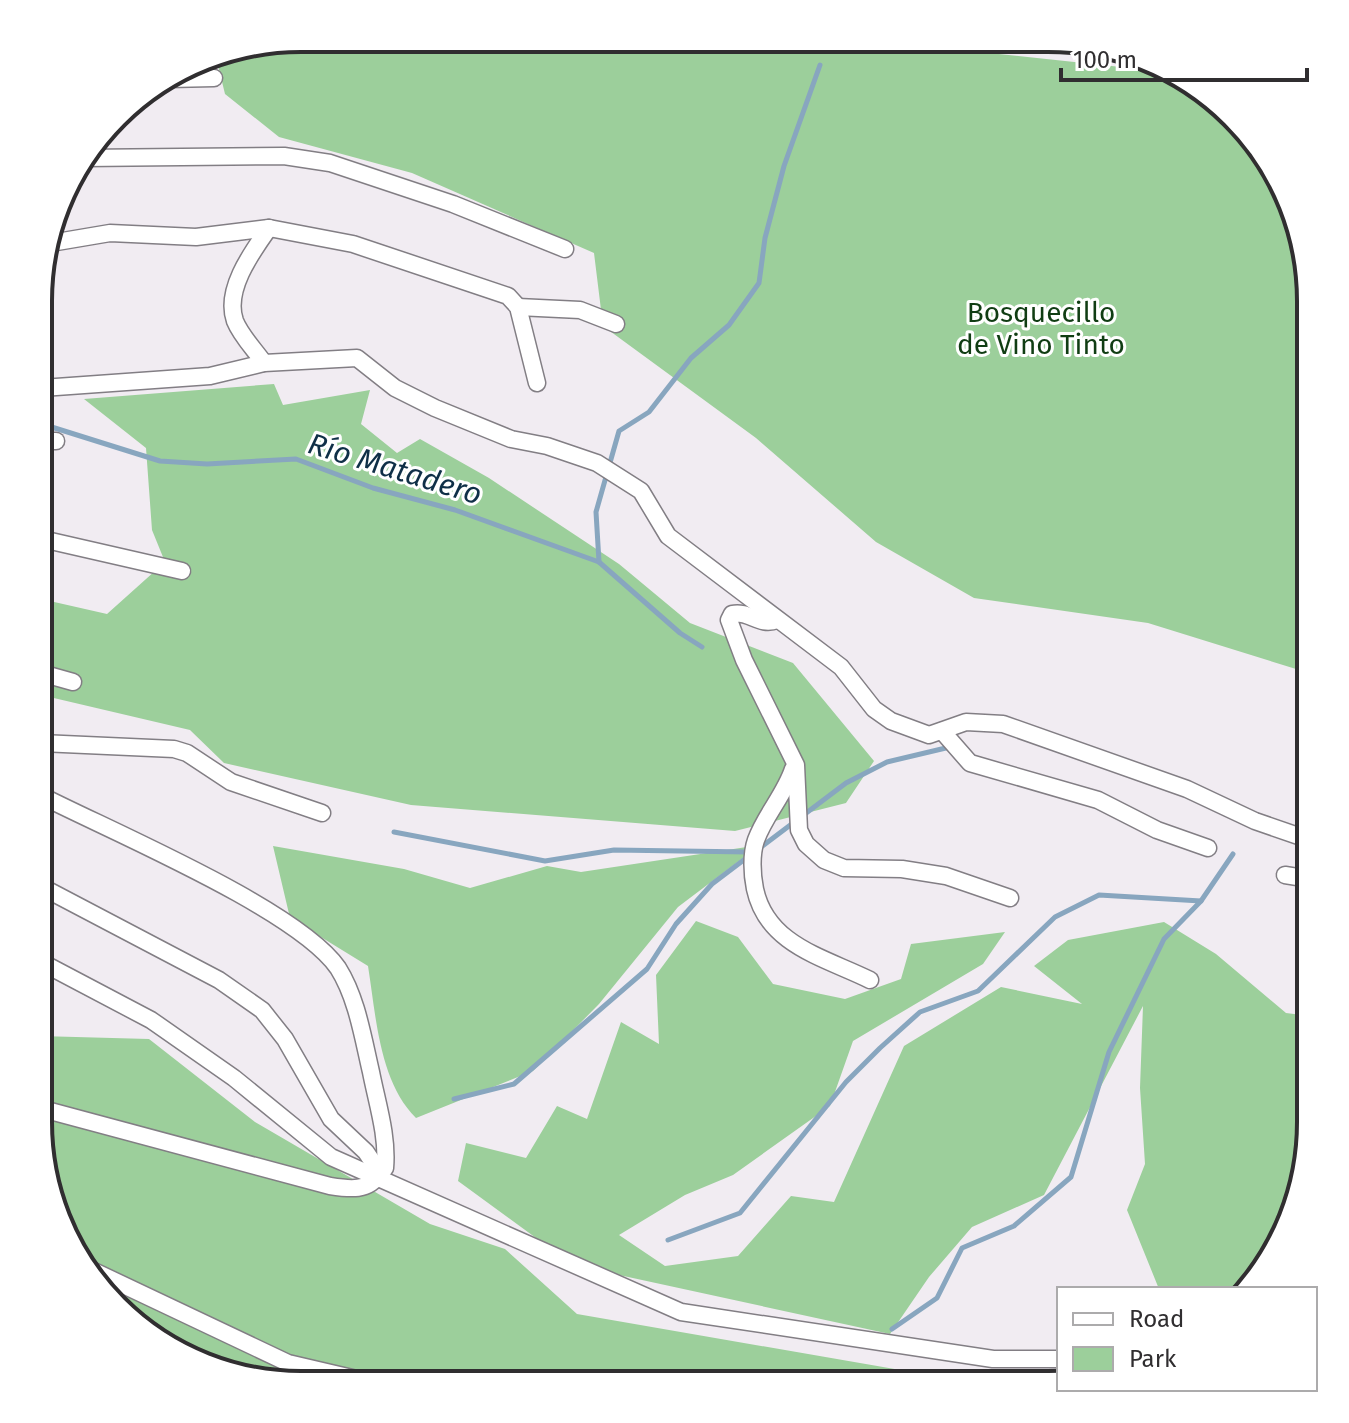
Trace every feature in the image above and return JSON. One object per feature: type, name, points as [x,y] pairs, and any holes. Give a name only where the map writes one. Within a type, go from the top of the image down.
[{"type":"street","points":[[190,79],[214,78]]},
{"type":"street","points":[[98,158],[284,156],[330,163],[453,204],[565,249]]},
{"type":"street","points":[[59,242],[110,233],[196,237],[269,228],[353,244],[508,296],[518,307],[537,383]]},
{"type":"street","points":[[264,363],[235,320],[233,298],[250,255],[269,228]]},
{"type":"street","points":[[518,307],[580,310],[616,324]]},
{"type":"street","points":[[52,387],[210,376],[264,363],[357,358],[395,388],[435,408],[511,439],[547,446],[597,463],[641,491],[668,536],[841,667],[874,709],[891,721],[913,732],[929,735],[966,722],[1003,724],[1187,789],[1255,821],[1296,835]]},
{"type":"street","points":[[52,541],[182,571]]},
{"type":"street","points":[[777,620],[764,623],[739,612],[732,614],[729,620],[744,660],[795,763],[799,830],[806,844],[824,860],[860,871],[902,869],[946,876],[1010,898]]},
{"type":"street","points":[[52,676],[73,682]]},
{"type":"street","points":[[942,731],[970,763],[1098,800],[1157,830],[1208,848]]},
{"type":"street","points":[[53,744],[174,749],[187,753],[231,782],[322,813]]},
{"type":"street","points":[[795,763],[787,789],[756,840],[752,875],[759,907],[771,927],[786,939],[870,980]]},
{"type":"street","points":[[53,801],[251,901],[321,950],[337,968],[349,990],[361,1029],[384,1133],[385,1168],[361,1188],[330,1186],[53,1112]]},
{"type":"street","points":[[1285,875],[1296,877]]},
{"type":"street","points":[[53,893],[219,980],[262,1010],[285,1039],[331,1119],[366,1152],[379,1176]]},
{"type":"street","points":[[53,968],[151,1020],[234,1078],[331,1157],[681,1312],[993,1359],[1057,1359]]},
{"type":"street","points":[[107,1278],[288,1363],[318,1370]]},
{"type":"green space","name":"Bosquecillo de Vino Tinto","points":[[301,52],[980,52],[1136,69],[1158,78],[1200,103],[1235,137],[1271,191],[1284,221],[1292,252],[1296,285],[1296,669],[1148,623],[974,598],[876,542],[756,438],[603,326],[594,253],[412,173],[279,137],[225,94],[218,66],[268,54]]},
{"type":"green space","points":[[274,384],[283,405],[370,390],[361,424],[397,453],[420,439],[489,478],[619,564],[690,623],[793,663],[874,761],[846,803],[735,831],[411,805],[224,763],[190,730],[52,698],[52,602],[107,614],[165,562],[152,530],[146,448],[84,399]]},
{"type":"green space","points":[[760,845],[678,907],[599,1004],[533,1071],[416,1118],[394,1086],[387,1067],[368,966],[290,918],[273,846],[404,869],[470,888],[547,866],[581,872]]},
{"type":"green space","points":[[696,921],[738,937],[773,984],[845,999],[901,979],[911,944],[1005,932],[983,964],[853,1041],[830,1106],[733,1175],[685,1195],[619,1235],[665,1266],[738,1256],[791,1196],[834,1202],[904,1046],[1001,987],[1082,1004],[1034,966],[1068,940],[1164,922],[1216,954],[1286,1013],[1296,1014],[1296,1138],[1284,1202],[1264,1246],[1234,1287],[1158,1287],[1127,1210],[1145,1164],[1140,1088],[1143,1006],[1044,1195],[972,1227],[929,1277],[890,1334],[573,1265],[458,1181],[466,1143],[526,1158],[557,1106],[587,1119],[621,1022],[659,1044],[656,975]]},
{"type":"green space","points":[[53,1036],[149,1039],[255,1122],[430,1224],[505,1249],[577,1314],[900,1370],[285,1370],[221,1358],[176,1338],[137,1309],[94,1260],[78,1232],[65,1202],[57,1171],[53,1138]]},
{"type":"waterway","points":[[599,562],[596,512],[619,431],[649,412],[691,358],[729,325],[759,283],[765,238],[784,166],[820,65]]},
{"type":"waterway","name":"Río Matadero","points":[[52,427],[160,461],[207,464],[296,459],[373,488],[455,510],[599,562],[680,633],[702,647]]},
{"type":"waterway","points":[[760,848],[846,783],[887,762],[950,747]]},
{"type":"waterway","points":[[394,832],[545,861],[614,850],[749,852]]},
{"type":"waterway","points":[[892,1329],[937,1298],[962,1248],[1014,1226],[1071,1177],[1109,1052],[1164,939],[1201,901],[1233,854]]},
{"type":"waterway","points":[[454,1099],[514,1084],[647,969],[676,924],[712,884],[749,856]]},
{"type":"waterway","points":[[668,1240],[740,1213],[846,1082],[880,1048],[920,1012],[978,991],[1055,917],[1099,895],[1201,901]]}]
